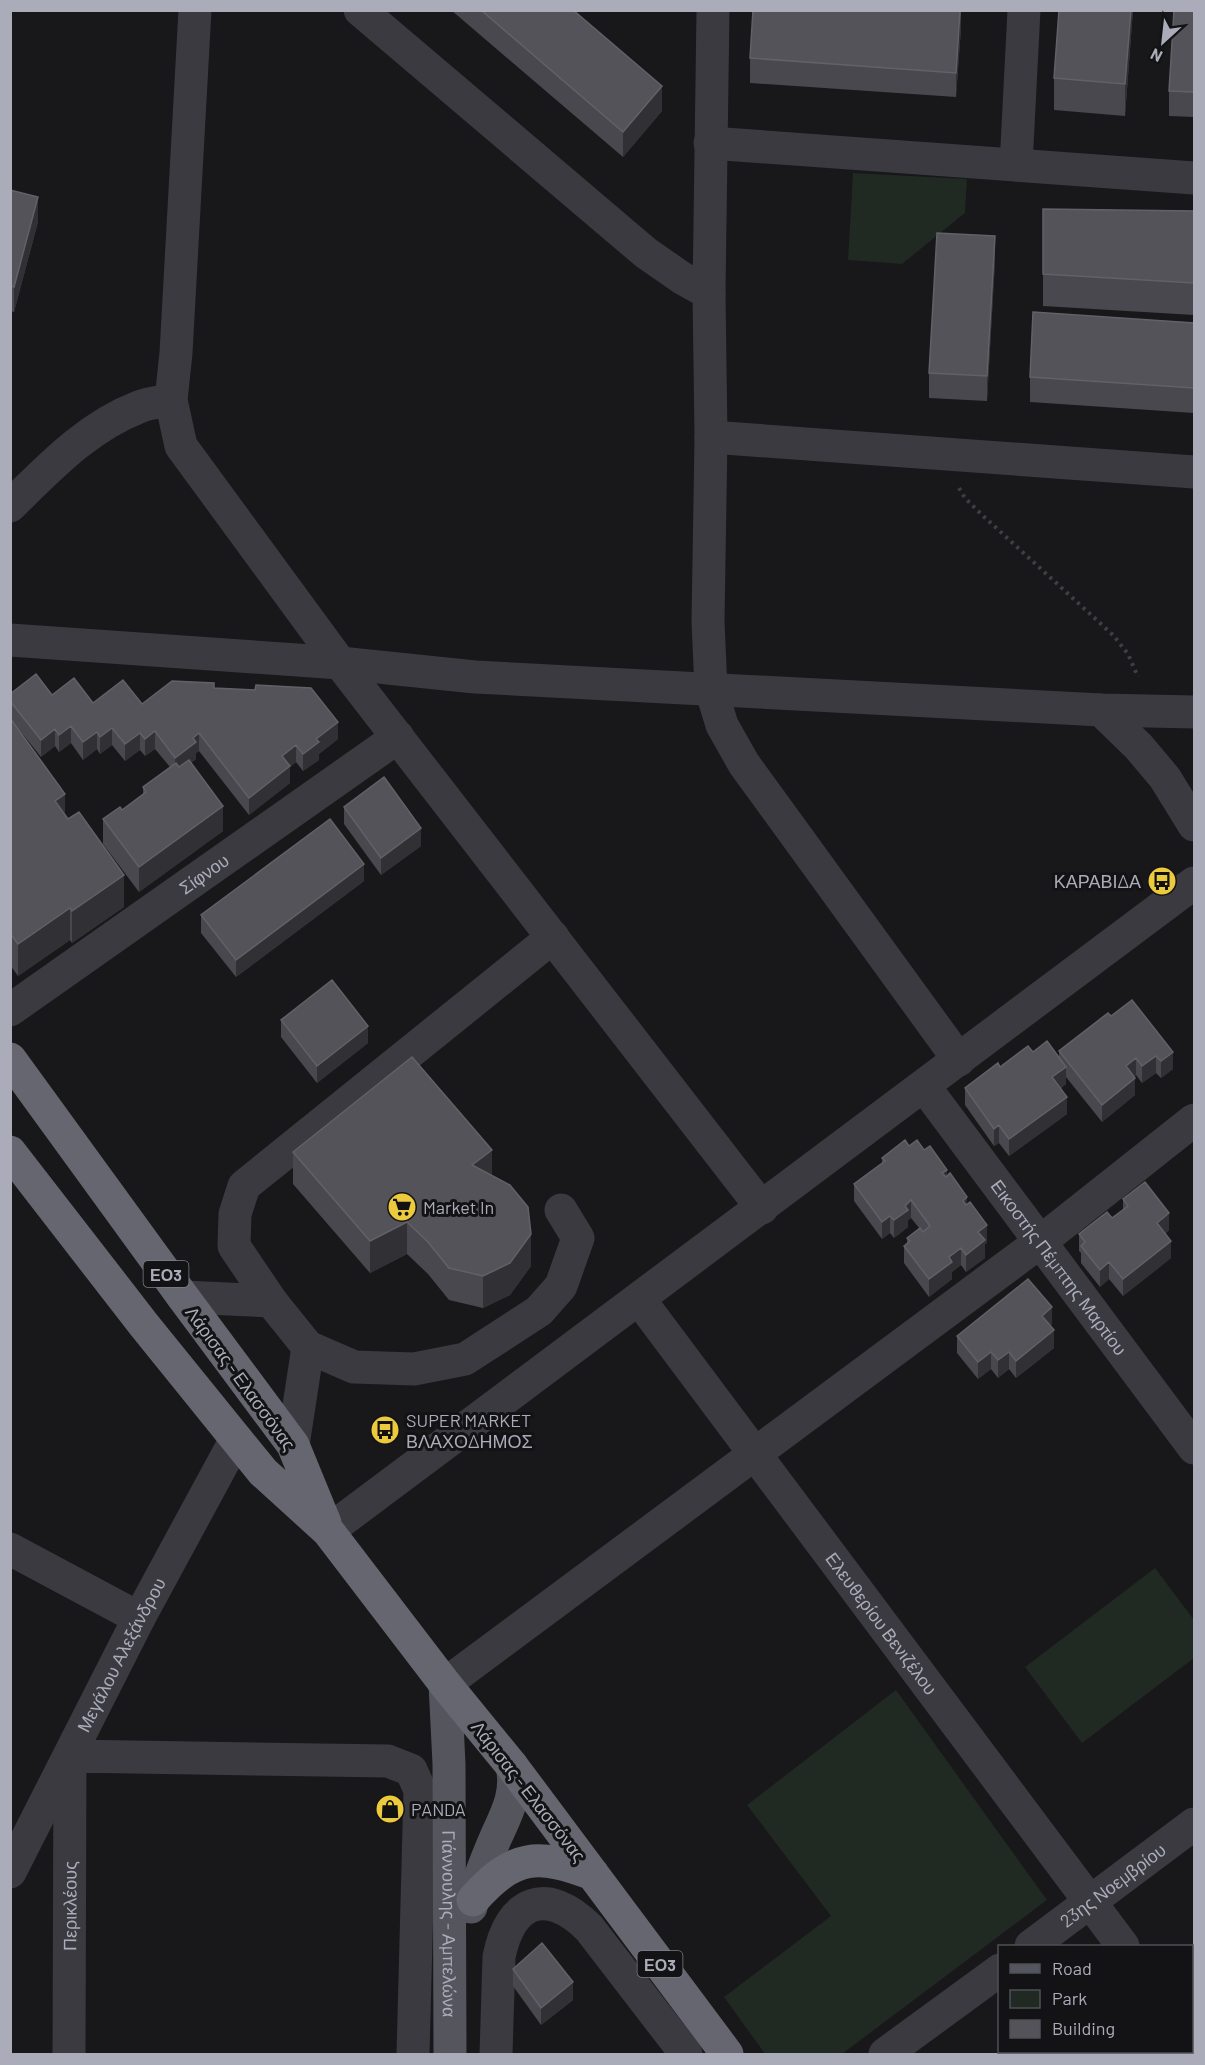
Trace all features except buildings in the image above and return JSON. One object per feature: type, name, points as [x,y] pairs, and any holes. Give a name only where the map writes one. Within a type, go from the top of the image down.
[{"type":"highway","name":"Λάρισας - Ελασσόνας","points":[[10,1059],[293,1445],[328,1531]]},
{"type":"highway","name":"Λάρισας - Ελασσόνας","points":[[10,1152],[144,1325],[263,1472],[328,1531],[445,1684],[512,1766],[727,2055]]},
{"type":"highway","points":[[473,1900],[501,1872],[518,1863],[549,1861],[593,1874]]},
{"type":"main road","name":"Γιάννουλης - Αμπελώνα","points":[[445,1684],[449,1764],[451,2055]]},
{"type":"main road","name":"Γιάννουλης - Αμπελώνα","points":[[451,2055],[466,1924],[496,1837],[510,1809],[515,1778],[512,1766]]},
{"type":"street","points":[[195,10],[171,400],[180,446],[340,663],[762,1208]]},
{"type":"street","points":[[360,10],[646,253],[682,278],[709,293]]},
{"type":"street","points":[[712,10],[708,622],[711,688],[722,725],[744,764],[959,1060]]},
{"type":"street","points":[[1016,165],[1024,10]]},
{"type":"street","points":[[711,143],[1194,178]]},
{"type":"street","points":[[10,506],[62,454],[111,420],[141,406],[171,400]]},
{"type":"street","points":[[711,437],[1194,472]]},
{"type":"street","points":[[10,640],[340,663],[475,677],[1101,710],[1194,712]]},
{"type":"street","points":[[1101,710],[1139,747],[1165,778],[1194,825]]},
{"type":"street","name":"Σίφνου","points":[[10,1010],[398,737]]},
{"type":"street","points":[[328,1531],[1194,884]]},
{"type":"street","points":[[553,937],[244,1186],[235,1214],[234,1246],[271,1301],[308,1347],[354,1367],[414,1369],[465,1359],[539,1311],[561,1286],[578,1238],[561,1210]]},
{"type":"street","name":"Εικοστής Πέμπτης Μαρτίου","points":[[924,1086],[1194,1448]]},
{"type":"street","points":[[445,1684],[1040,1242],[1194,1120]]},
{"type":"street","points":[[183,1297],[271,1301]]},
{"type":"street","name":"Ελευθερίου Βενιζέλου","points":[[639,1299],[1122,1945]]},
{"type":"street","points":[[293,1445],[308,1347]]},
{"type":"street","name":"Μεγάλου Αλεξάνδρου","points":[[10,1872],[139,1618],[236,1439]]},
{"type":"street","points":[[10,1549],[139,1618]]},
{"type":"street","points":[[70,1756],[388,1761],[411,1770],[420,1790],[413,2055]]},
{"type":"street","name":"Περικλέους","points":[[69,2055],[70,1756]]},
{"type":"street","name":"23ης Νοεμβρίου","points":[[1034,1945],[1194,1824]]},
{"type":"street","points":[[496,2055],[499,1957],[507,1928],[516,1915],[529,1906],[544,1903],[561,1906],[576,1915],[589,1928],[686,2055]]},
{"type":"street","points":[[589,1928],[617,1907]]},
{"type":"street","points":[[885,2055],[998,1971]]},
{"type":"path","points":[[949,454],[956,482],[965,498],[1113,635],[1128,654],[1150,712]]},
{"type":"green space","points":[[853,173],[967,179],[965,213],[902,264],[848,260]]},
{"type":"green space","points":[[1155,1568],[1194,1620],[1194,1658],[1082,1743],[1025,1667]]},
{"type":"green space","points":[[896,1690],[1047,1900],[842,2054],[765,2054],[724,1997],[831,1916],[747,1805]]},
{"type":"place","name":"ΚΑΡΑΒΙΔΑ","points":[[1162,881]]},
{"type":"place","name":"Market In","points":[[402,1207]]},
{"type":"place","name":"SUPER MARKET ΒΛΑΧΟΔΗΜΟΣ","points":[[385,1430]]},
{"type":"place","name":"PANDA","points":[[390,1809]]}]
